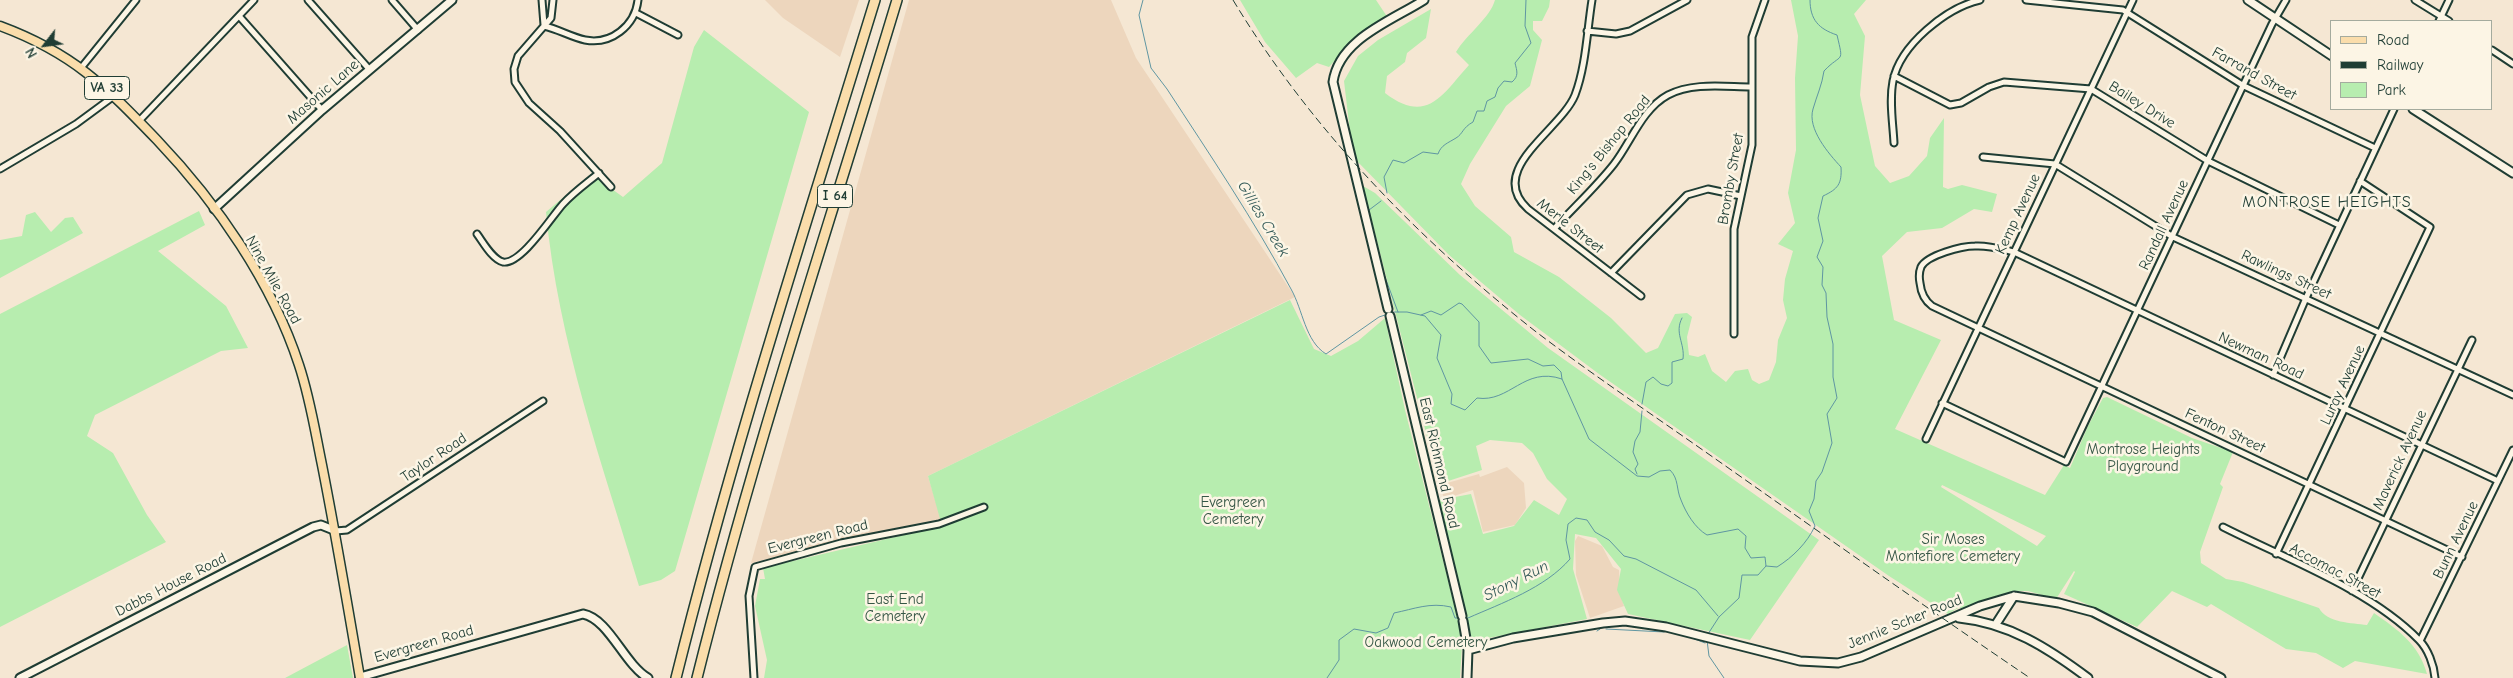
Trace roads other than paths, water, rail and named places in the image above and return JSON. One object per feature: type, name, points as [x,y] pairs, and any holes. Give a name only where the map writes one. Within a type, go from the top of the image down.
[{"type":"highway","name":"I 64","points":[[676,678],[705,562],[752,396],[875,0]]},
{"type":"highway","name":"I 64","points":[[697,678],[726,563],[769,410],[897,0]]},
{"type":"main road","name":"Nine Mile Road","points":[[1,26],[42,44],[81,68],[114,96],[139,121],[166,149],[214,209],[246,256],[274,305],[299,364],[308,397],[336,531],[360,677]]},
{"type":"street","points":[[81,68],[136,0]]},
{"type":"street","points":[[139,121],[254,0]]},
{"type":"street","points":[[308,0],[369,69]]},
{"type":"street","points":[[392,0],[419,31]]},
{"type":"street","name":"Masonic Lane","points":[[214,209],[322,110],[369,69],[419,31],[452,0]]},
{"type":"street","points":[[542,0],[544,26]]},
{"type":"street","points":[[553,0],[552,15],[518,56],[514,70],[516,82],[529,103],[560,131],[611,187]]},
{"type":"street","points":[[544,26],[577,38],[598,40],[611,37],[622,30],[636,13],[638,0]]},
{"type":"street","name":"East Richmond Road","points":[[1424,0],[1366,35],[1347,50],[1335,69],[1333,82],[1462,619],[1468,650],[1467,678]]},
{"type":"street","name":"Merle Street","points":[[1592,0],[1580,78],[1572,102],[1557,123],[1523,159],[1515,177],[1516,189],[1522,202],[1641,296]]},
{"type":"street","points":[[1587,31],[1616,34],[1630,31],[1687,0]]},
{"type":"street","name":"Bromby Street","points":[[1734,334],[1734,229],[1752,144],[1753,32],[1764,0]]},
{"type":"street","points":[[1894,143],[1892,90],[1894,76],[1903,56],[1938,20],[1950,12],[1980,0]]},
{"type":"street","points":[[2026,0],[2107,8],[2127,12]]},
{"type":"street","name":"Kemp Avenue","points":[[1926,439],[2133,0]]},
{"type":"street","points":[[2248,0],[2330,55]]},
{"type":"street","name":"Randall Avenue","points":[[1942,403],[2066,462],[2174,237],[2274,19],[2286,0]]},
{"type":"street","points":[[2416,0],[2440,19],[2449,0]]},
{"type":"street","name":"Farrand Street","points":[[2127,12],[2244,86],[2375,148]]},
{"type":"street","points":[[636,13],[678,35]]},
{"type":"street","points":[[239,16],[322,110]]},
{"type":"street","points":[[2493,51],[2513,64]]},
{"type":"street","name":"Bailey Drive","points":[[1894,76],[1950,105],[1961,103],[1989,87],[2004,82],[2091,89],[2208,161],[2339,225]]},
{"type":"street","name":"King's Bishop Road","points":[[1554,229],[1599,181],[1627,145],[1649,111],[1663,98],[1678,91],[1696,88],[1752,87]]},
{"type":"street","points":[[0,169],[76,124],[114,96]]},
{"type":"street","points":[[2273,375],[2339,225],[2394,110]]},
{"type":"street","points":[[2415,110],[2513,173]]},
{"type":"street","points":[[1983,157],[2055,164]]},
{"type":"street","name":"Rawlings Street","points":[[2055,164],[2174,237],[2513,395]]},
{"type":"street","points":[[477,234],[498,260],[511,261],[527,247],[564,203],[599,173]]},
{"type":"street","name":"Luray Avenue","points":[[2276,554],[2430,227],[2360,181]]},
{"type":"street","points":[[1611,273],[1687,195],[1708,189],[1741,196]]},
{"type":"street","name":"Newman Road","points":[[1925,262],[1947,252],[1969,246],[1983,246],[2014,252],[2137,312],[2498,481]]},
{"type":"street","name":"Fenton Street","points":[[1925,262],[1921,268],[1920,278],[1922,295],[1927,302],[2462,557]]},
{"type":"street","name":"Maverick Avenue","points":[[2352,591],[2472,340]]},
{"type":"street","name":"Taylor Road","points":[[336,531],[347,530],[543,401]]},
{"type":"street","name":"Bunn Avenue","points":[[2420,641],[2513,450]]},
{"type":"street","name":"Evergreen Road","points":[[754,678],[749,596],[755,567],[841,544],[939,524],[984,506]]},
{"type":"street","name":"Dabbs House Road","points":[[20,678],[313,527],[321,525],[336,531]]},
{"type":"street","name":"Accomac Street","points":[[2223,527],[2352,591],[2378,607],[2420,641],[2427,652],[2435,678]]},
{"type":"street","points":[[1996,624],[2014,596]]},
{"type":"street","name":"Jennie Scher Road","points":[[1468,650],[1513,638],[1614,621],[1652,623],[1800,661],[1830,664],[1861,657],[1903,638],[1957,618],[1980,606],[2014,596],[2059,603],[2093,612],[2221,678]]},
{"type":"street","name":"Evergreen Road","points":[[360,677],[583,614],[599,623],[633,665],[648,678]]},
{"type":"street","points":[[1957,618],[1996,624],[2043,647],[2088,678]]},
{"type":"waterway","name":"Gillies Creek","points":[[1143,0],[1139,15],[1151,68],[1199,138],[1262,238],[1291,289],[1309,333],[1319,348],[1326,354],[1379,317],[1394,312],[1407,312],[1425,316],[1441,335],[1437,358],[1452,394],[1451,404],[1465,410],[1477,398],[1489,398],[1499,395],[1537,377],[1549,376],[1562,379],[1589,439],[1637,476],[1649,477],[1660,471],[1670,470],[1675,477],[1679,496],[1685,510],[1699,528],[1707,535],[1738,529],[1746,536],[1745,548],[1751,558],[1765,557],[1766,566],[1758,575],[1742,575],[1739,598],[1719,617],[1708,634]]},
{"type":"waterway","points":[[1387,193],[1384,177],[1393,160],[1404,163],[1423,152],[1438,154],[1443,146],[1458,136],[1473,122],[1477,111],[1484,111],[1487,101],[1495,97],[1498,88],[1504,81],[1512,82],[1516,78],[1515,63],[1531,43],[1525,26],[1526,0]]},
{"type":"waterway","points":[[1766,566],[1777,567],[1789,559],[1804,544],[1815,526],[1809,511],[1814,499],[1816,481],[1822,472],[1832,443],[1827,414],[1837,398],[1833,377],[1833,344],[1827,317],[1826,293],[1822,285],[1823,267],[1817,257],[1823,241],[1818,218],[1823,196],[1836,188],[1840,182],[1841,167],[1820,141],[1813,125],[1812,117],[1824,71],[1841,55],[1837,35],[1825,30],[1817,23],[1810,7],[1810,0]]},
{"type":"waterway","points":[[1374,236],[1369,210],[1381,201]]},
{"type":"waterway","points":[[1382,269],[1398,312]]},
{"type":"waterway","name":"Gillies Creek","points":[[1421,315],[1431,311],[1441,315],[1459,303],[1462,304],[1479,322],[1479,346],[1491,363],[1528,359],[1543,366],[1554,365],[1561,372],[1562,379]]},
{"type":"waterway","points":[[1642,404],[1646,382],[1653,377],[1661,384],[1668,386],[1672,383],[1672,362],[1683,359],[1683,348],[1679,333],[1682,318]]},
{"type":"waterway","points":[[1637,474],[1635,469],[1638,464],[1633,452],[1635,441],[1640,432],[1642,411]]},
{"type":"waterway","name":"Stony Run","points":[[1463,618],[1468,618],[1522,594],[1560,569],[1570,559],[1566,540],[1568,524],[1576,518],[1587,520],[1595,532],[1609,540],[1624,556],[1636,559],[1696,590],[1718,616]]},
{"type":"waterway","name":"Stony Run","points":[[1327,678],[1339,660],[1339,640],[1354,629],[1376,633],[1388,628],[1394,613],[1436,605],[1451,607],[1455,618],[1459,618]]},
{"type":"waterway","points":[[1606,629],[1664,632]]},
{"type":"waterway","points":[[1692,638],[1705,643]]},
{"type":"waterway","name":"Gillies Creek","points":[[1707,640],[1709,656],[1724,678]]},
{"type":"railway","points":[[1233,0],[1296,93],[1332,137],[1408,219],[1491,295],[1535,331],[1602,380],[2030,678]]},
{"type":"district","name":"MONTROSE HEIGHTS","points":[[2327,202]]},
{"type":"park label","name":"Montrose Heights Playground","points":[[2143,458]]},
{"type":"park label","name":"Evergreen Cemetery","points":[[1233,512]]},
{"type":"park label","name":"Sir Moses Montefiore Cemetery","points":[[1953,548]]},
{"type":"park label","name":"East End Cemetery","points":[[895,608]]},
{"type":"park label","name":"Oakwood Cemetery","points":[[1426,643]]}]
